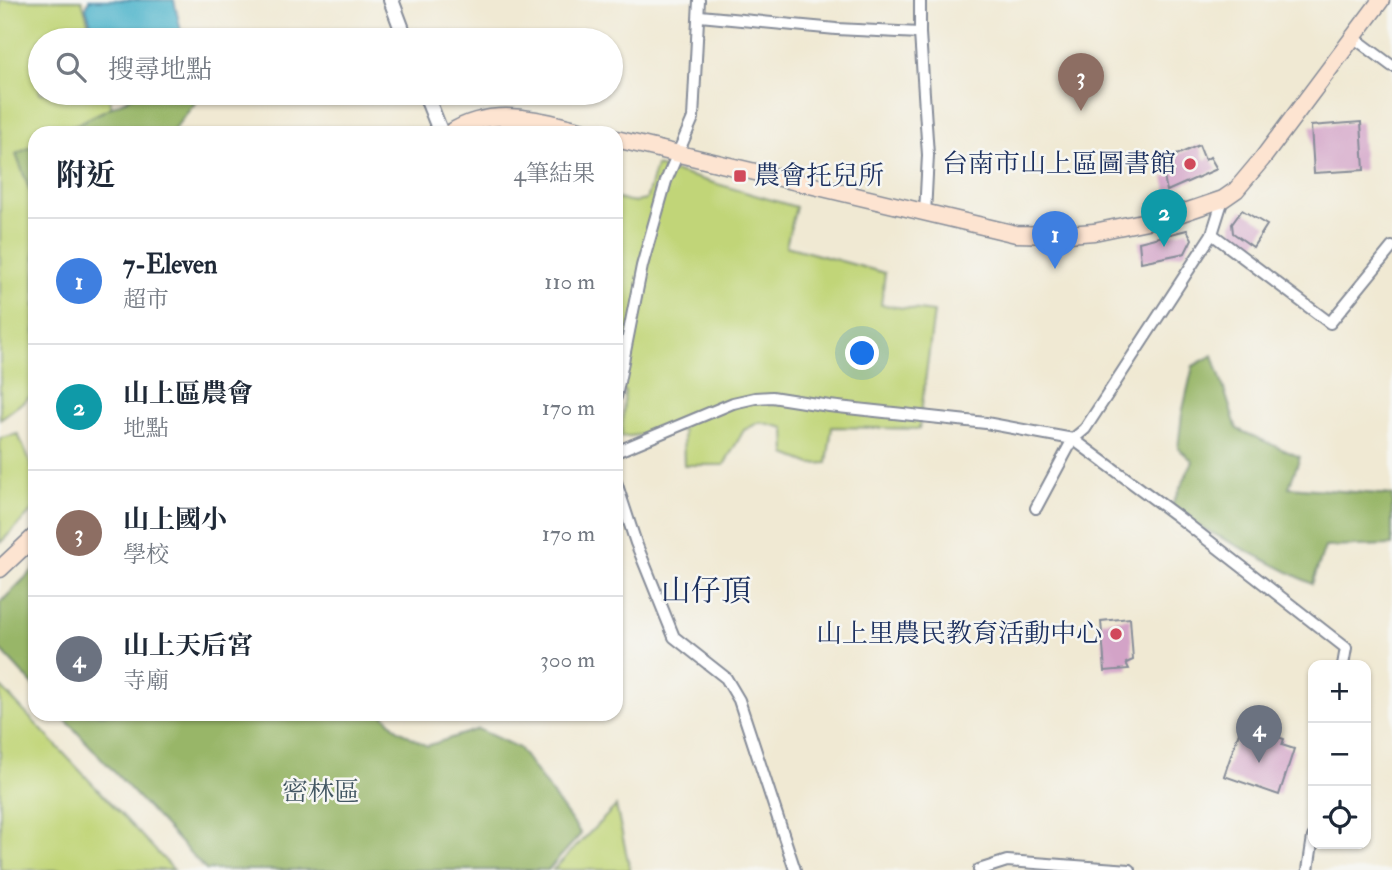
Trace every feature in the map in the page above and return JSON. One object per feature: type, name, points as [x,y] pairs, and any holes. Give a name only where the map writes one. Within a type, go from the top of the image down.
[{"type":"main road","points":[[623,141],[1016,234],[1071,235],[1176,215],[1223,199],[1236,190],[1381,0]]},
{"type":"main road","points":[[462,126],[471,121],[509,116],[564,126]]},
{"type":"main road","points":[[0,569],[28,543]]},
{"type":"street","points":[[391,0],[401,28]]},
{"type":"street","points":[[623,362],[642,266],[666,181],[693,118],[699,0]]},
{"type":"street","points":[[920,0],[928,155],[925,214]]},
{"type":"street","points":[[700,16],[836,29],[920,33]]},
{"type":"street","points":[[1353,37],[1392,66]]},
{"type":"street","points":[[430,105],[438,126]]},
{"type":"street","points":[[1037,508],[1073,439],[1085,429],[1212,234],[1223,199]]},
{"type":"street","points":[[1212,234],[1331,323],[1392,247]]},
{"type":"street","points":[[623,449],[733,403],[772,397],[986,423],[1073,439],[1346,648],[1344,660]]},
{"type":"street","points":[[623,504],[636,544],[674,637],[726,678],[739,700],[795,870]]},
{"type":"street","points":[[1308,870],[1311,849]]},
{"type":"street","points":[[979,870],[1006,861],[1130,870]]},
{"type":"green space","points":[[0,0],[82,0],[90,28],[28,28],[28,105],[112,107],[73,126],[28,126],[28,148],[16,154],[28,186],[28,398],[0,419]]},
{"type":"green space","points":[[116,105],[193,105],[177,126],[73,126]]},
{"type":"green space","points":[[28,148],[28,186],[16,154]]},
{"type":"green space","points":[[656,166],[796,207],[786,246],[885,273],[881,305],[934,312],[919,429],[832,427],[827,463],[811,464],[786,454],[785,428],[760,422],[744,430],[724,465],[684,465],[683,430],[623,437],[623,200],[646,200]]},
{"type":"green space","points":[[1213,355],[1237,429],[1300,457],[1289,487],[1392,495],[1392,545],[1325,547],[1312,584],[1169,511],[1193,461],[1178,448],[1182,414],[1193,366]]},
{"type":"green space","points":[[18,434],[28,458],[28,515],[0,543],[0,438]]},
{"type":"green space","points":[[28,575],[28,679],[0,649],[0,603]]},
{"type":"green space","points":[[0,686],[28,716],[28,721],[33,721],[174,870],[0,870]]},
{"type":"green space","name":"密林區","points":[[67,721],[390,721],[397,729],[427,746],[478,729],[519,748],[581,834],[548,870],[206,870]]},
{"type":"green space","points":[[616,806],[630,870],[553,870]]},
{"type":"water","points":[[89,0],[174,0],[180,28],[92,28],[86,8]]},
{"type":"building","points":[[1361,122],[1364,170],[1314,173],[1311,126]]},
{"type":"building","name":"台南市山上區圖書館","points":[[1199,145],[1205,160],[1210,157],[1217,169],[1167,191],[1164,177],[1170,176],[1165,160]]},
{"type":"building","points":[[1242,210],[1267,225],[1253,247],[1233,233],[1232,224]]},
{"type":"building","points":[[1187,230],[1192,239],[1185,253],[1141,262],[1139,242]]},
{"type":"building","name":"山上里農民教育活動中心","points":[[1130,618],[1133,660],[1126,663],[1129,669],[1105,671],[1101,621]]},
{"type":"building","points":[[1252,728],[1284,739],[1282,745],[1294,749],[1279,795],[1224,776],[1240,729],[1250,733]]},
{"type":"place","name":"山上國小","points":[[1081,111]]},
{"type":"place","name":"台南市山上區圖書館","points":[[1190,164]]},
{"type":"place","name":"農會托兒所","points":[[740,176]]},
{"type":"place","name":"山上區農會","points":[[1164,247]]},
{"type":"place","name":"7-Eleven","points":[[1055,269]]},
{"type":"place","name":"山上里農民教育活動中心","points":[[1116,634]]},
{"type":"place","name":"山上天后宮","points":[[1259,763]]},
{"type":"district","name":"山仔頂","points":[[706,591]]}]
